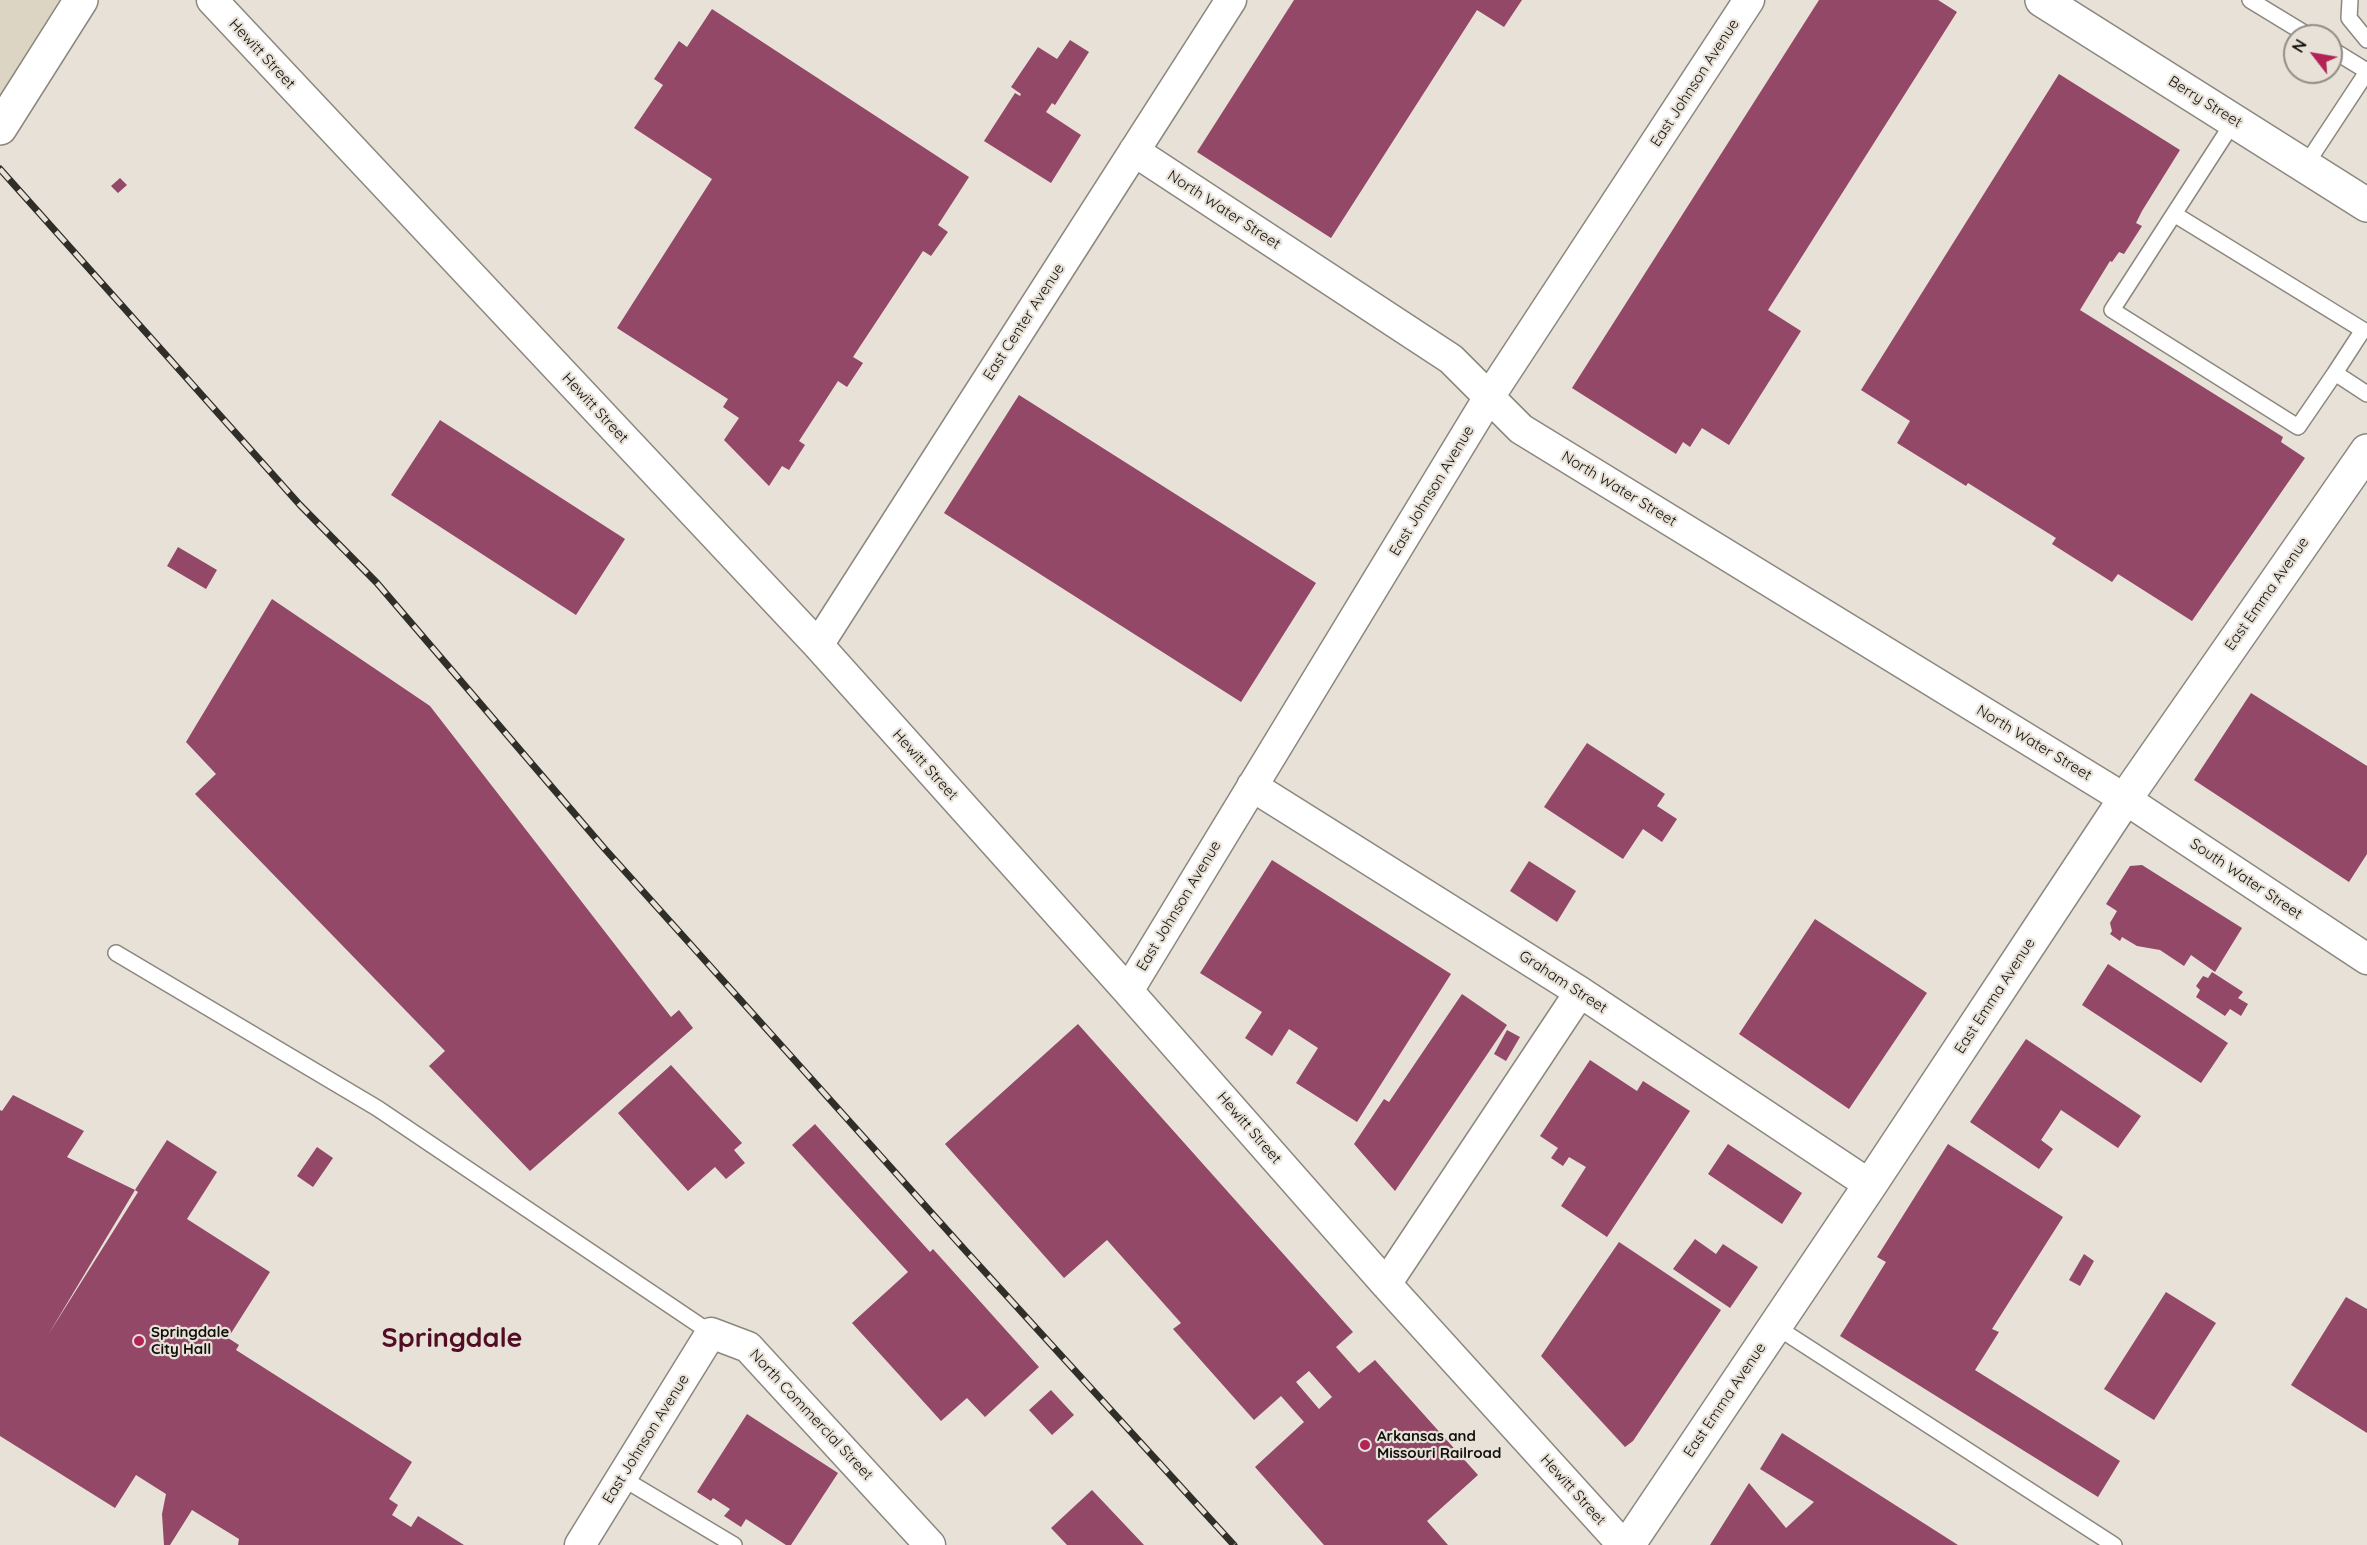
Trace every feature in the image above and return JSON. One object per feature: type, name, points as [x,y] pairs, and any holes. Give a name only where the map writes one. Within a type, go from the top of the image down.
[{"type":"street","points":[[0,128],[81,0]]},
{"type":"street","name":"Hewitt Street","points":[[212,0],[818,645],[1128,991],[1386,1284],[1623,1545]]},
{"type":"street","name":"East Center Avenue","points":[[818,645],[1231,0]]},
{"type":"street","name":"East Johnson Avenue","points":[[1128,991],[1490,397],[1749,0]]},
{"type":"street","name":"Berry Street","points":[[2042,0],[2367,205]]},
{"type":"street","name":"North Water Street","points":[[1134,151],[1451,359],[1521,429],[2125,799]]},
{"type":"street","name":"East Emma Avenue","points":[[1628,1545],[2125,799],[2367,451]]},
{"type":"street","name":"Graham Street","points":[[1252,786],[1580,992],[1870,1185]]},
{"type":"street","name":"South Water Street","points":[[2125,799],[2367,959]]},
{"type":"street","points":[[1386,1284],[1580,992]]},
{"type":"street","name":"East Johnson Avenue","points":[[580,1545],[711,1333]]},
{"type":"street","name":"North Commercial Street","points":[[711,1333],[748,1347],[930,1545]]},
{"type":"lane","points":[[2250,0],[2289,24]]},
{"type":"lane","points":[[2350,0],[2349,18],[2367,40]]},
{"type":"lane","points":[[2305,166],[2367,71],[2343,56]]},
{"type":"lane","points":[[2174,214],[2363,330],[2298,427],[2112,310],[2234,121]]},
{"type":"lane","points":[[2335,373],[2367,394]]},
{"type":"lane","name":"North Commercial Street","points":[[116,953],[377,1108],[711,1333]]},
{"type":"lane","points":[[1775,1326],[2114,1545]]},
{"type":"lane","points":[[622,1478],[734,1545]]},
{"type":"shaded area","points":[[0,0],[81,0],[0,128]]},
{"type":"building","points":[[1294,0],[1522,0],[1504,27],[1477,10],[1331,238],[1197,152]]},
{"type":"building","points":[[1819,0],[1938,0],[1957,12],[1768,310],[1801,331],[1729,445],[1702,428],[1690,447],[1683,442],[1676,454],[1572,388]]},
{"type":"building","points":[[712,9],[969,177],[938,225],[948,232],[931,256],[923,251],[853,357],[863,363],[847,387],[838,381],[799,441],[805,445],[789,470],[782,466],[769,486],[724,440],[739,418],[723,407],[728,399],[617,328],[712,179],[634,128],[663,85],[654,79],[679,41],[687,47]]},
{"type":"building","points":[[1070,40],[1089,52],[1055,105],[1052,103],[1046,112],[1081,135],[1051,183],[984,141],[1015,93],[1020,96],[1021,94],[1011,87],[1038,47],[1057,59]]},
{"type":"building","points":[[2059,74],[2180,150],[2136,223],[2142,226],[2124,254],[2119,252],[2112,262],[2110,261],[2080,310],[2283,437],[2281,442],[2305,458],[2192,621],[2118,574],[2112,582],[2052,544],[2056,538],[1968,483],[1966,486],[1897,443],[1910,421],[1861,390]]},
{"type":"building","points":[[120,178],[127,185],[118,193],[111,186]]},
{"type":"building","points":[[1019,395],[1316,583],[1241,702],[944,513]]},
{"type":"building","points":[[440,420],[625,539],[576,615],[391,495]]},
{"type":"building","points":[[178,547],[217,570],[206,589],[167,566]]},
{"type":"building","points":[[272,599],[430,706],[671,1017],[679,1010],[693,1028],[530,1171],[429,1066],[445,1051],[195,794],[216,774],[186,742]]},
{"type":"building","points":[[2251,693],[2367,766],[2367,854],[2349,882],[2194,780]]},
{"type":"building","points":[[1587,743],[1665,794],[1657,806],[1677,819],[1662,842],[1643,829],[1623,859],[1544,807]]},
{"type":"building","points":[[1272,860],[1451,974],[1357,1122],[1296,1083],[1318,1048],[1289,1029],[1272,1056],[1245,1038],[1262,1012],[1200,973]]},
{"type":"building","points":[[1529,861],[1576,891],[1557,922],[1510,891]]},
{"type":"building","points":[[2142,865],[2242,928],[2215,972],[2191,955],[2184,966],[2160,950],[2137,946],[2122,937],[2120,941],[2110,934],[2112,931],[2110,923],[2117,911],[2106,904],[2130,866]]},
{"type":"building","points":[[1815,919],[1927,993],[1849,1109],[1739,1034]]},
{"type":"building","points":[[2108,964],[2228,1043],[2201,1083],[2082,1005]]},
{"type":"building","points":[[2212,972],[2243,992],[2238,998],[2248,1004],[2241,1016],[2230,1009],[2225,1016],[2196,997],[2200,990],[2196,986],[2203,976],[2208,978]]},
{"type":"building","points":[[1462,994],[1507,1025],[1395,1191],[1354,1144],[1384,1099],[1389,1102]]},
{"type":"building","points":[[1078,1024],[1353,1332],[1336,1347],[1359,1373],[1375,1360],[1478,1475],[1427,1521],[1448,1545],[1324,1545],[1255,1467],[1304,1422],[1281,1396],[1254,1420],[1173,1329],[1181,1323],[1107,1240],[1064,1278],[945,1144]],"holes":[[[1309,1371],[1332,1397],[1319,1409],[1296,1382]]]},
{"type":"building","points":[[1507,1030],[1520,1037],[1506,1061],[1494,1054]]},
{"type":"building","points":[[2026,1039],[2141,1116],[2118,1148],[2061,1110],[2041,1140],[2053,1149],[2039,1169],[1970,1122]]},
{"type":"building","points":[[1590,1060],[1637,1091],[1643,1081],[1690,1111],[1607,1237],[1561,1206],[1586,1167],[1569,1157],[1563,1166],[1551,1158],[1558,1148],[1540,1136]]},
{"type":"building","points":[[671,1065],[742,1143],[734,1150],[745,1163],[726,1179],[715,1167],[688,1191],[618,1113]]},
{"type":"building","name":"Springdale City Hall","points":[[13,1095],[84,1131],[67,1157],[135,1190],[167,1140],[217,1172],[187,1219],[270,1272],[228,1338],[239,1345],[236,1350],[412,1462],[389,1499],[398,1505],[392,1515],[411,1527],[418,1516],[464,1545],[238,1545],[239,1539],[192,1510],[170,1545],[164,1545],[162,1514],[166,1494],[136,1475],[115,1508],[0,1436],[0,1110],[2,1111]],"holes":[[[135,1190],[138,1192],[48,1335]]]},
{"type":"building","points":[[815,1124],[930,1252],[933,1249],[1039,1367],[985,1417],[967,1398],[941,1421],[852,1323],[908,1272],[792,1145]]},
{"type":"building","points":[[1728,1144],[1802,1193],[1782,1224],[1708,1174]]},
{"type":"building","points":[[1948,1144],[2063,1217],[1992,1329],[1999,1332],[1975,1370],[2120,1461],[2098,1497],[1840,1336],[1886,1262],[1877,1257]]},
{"type":"building","points":[[317,1147],[333,1158],[313,1187],[297,1176]]},
{"type":"building","points":[[1695,1239],[1716,1254],[1723,1244],[1758,1267],[1730,1308],[1673,1269]]},
{"type":"building","points":[[1619,1242],[1721,1310],[1633,1441],[1625,1447],[1541,1356]]},
{"type":"building","points":[[2084,1254],[2094,1261],[2080,1286],[2069,1280]]},
{"type":"building","points":[[2166,1292],[2216,1323],[2154,1420],[2104,1389]]},
{"type":"building","points":[[2346,1297],[2367,1309],[2367,1433],[2291,1385]]},
{"type":"building","points":[[1051,1390],[1074,1415],[1052,1435],[1029,1410]]},
{"type":"building","points":[[747,1414],[838,1473],[791,1545],[786,1545],[746,1519],[741,1527],[724,1516],[730,1509],[713,1498],[711,1501],[697,1492]]},
{"type":"building","points":[[1782,1433],[1958,1545],[1710,1545],[1749,1483],[1786,1528],[1814,1502],[1760,1469]]},
{"type":"building","points":[[1092,1490],[1144,1545],[1067,1545],[1051,1528]]},
{"type":"railway","points":[[0,169],[300,505],[377,583],[604,848],[964,1249],[1234,1545]]},
{"type":"place","name":"Springdale City Hall","points":[[139,1341]]},
{"type":"place","name":"Arkansas and Missouri Railroad","points":[[1365,1445]]},
{"type":"district","name":"Springdale","points":[[452,1339]]}]
